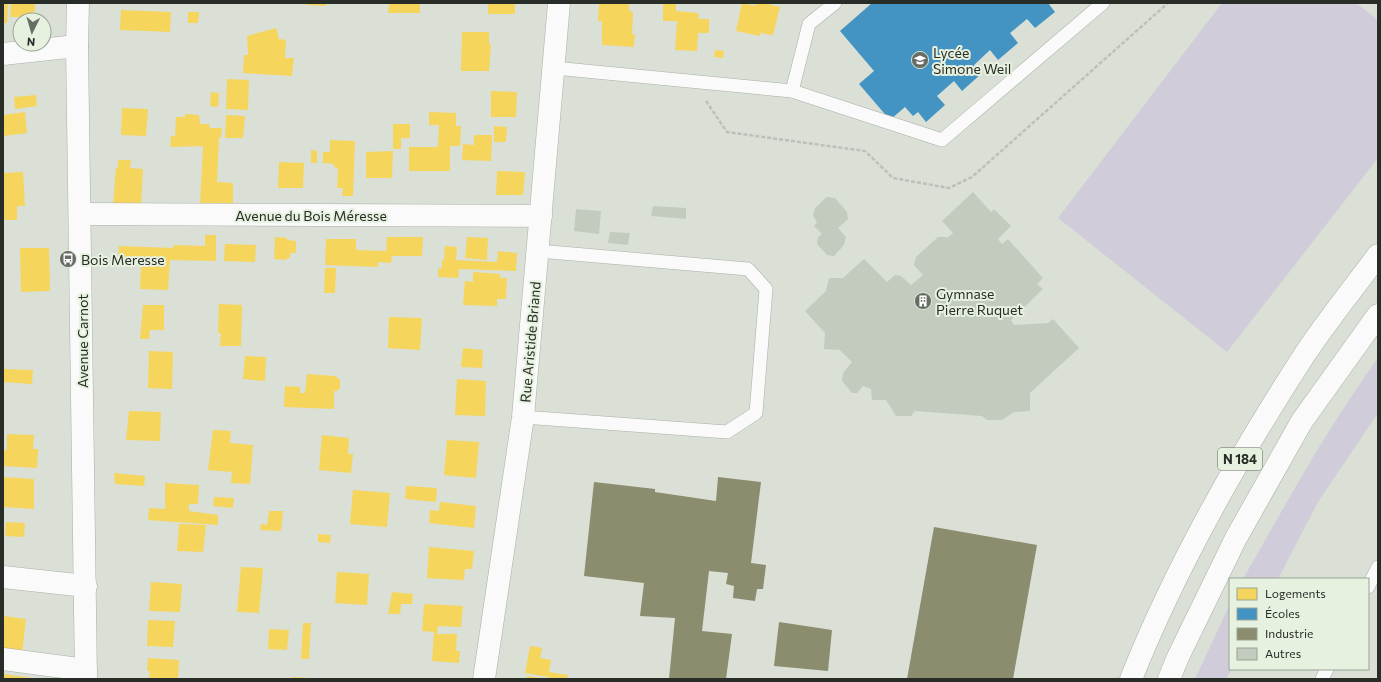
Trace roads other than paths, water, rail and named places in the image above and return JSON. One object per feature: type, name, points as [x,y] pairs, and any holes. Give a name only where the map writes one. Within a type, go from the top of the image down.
[{"type":"main road","name":"Avenue Carnot","points":[[78,3],[77,46],[81,214],[86,674]]},
{"type":"main road","name":"Rue Aristide Briand","points":[[484,679],[523,416],[559,3]]},
{"type":"main road","points":[[3,54],[77,46]]},
{"type":"main road","name":"Avenue du Bois Méresse","points":[[81,214],[541,216]]},
{"type":"main road","name":"N 184","points":[[1131,679],[1186,558],[1243,454],[1304,356],[1378,255]]},
{"type":"main road","name":"N 184","points":[[1169,679],[1178,657],[1236,538],[1299,428],[1378,314]]},
{"type":"main road","points":[[3,576],[86,586]]},
{"type":"main road","points":[[3,659],[86,674]]},
{"type":"lane","points":[[792,91],[809,24],[835,3]]},
{"type":"lane","points":[[554,68],[792,91],[942,140],[1103,3]]},
{"type":"lane","points":[[523,416],[727,432],[756,413],[757,405],[766,290],[748,269],[538,251]]},
{"type":"lane","points":[[1369,586],[1378,567]]},
{"type":"lane","points":[[1322,679],[1326,670]]},
{"type":"place","name":"Lycée Simone Weil","points":[[920,60]]},
{"type":"place","name":"Bois Meresse","points":[[68,259]]},
{"type":"place","name":"Gymnase Pierre Ruquet","points":[[923,301]]}]
